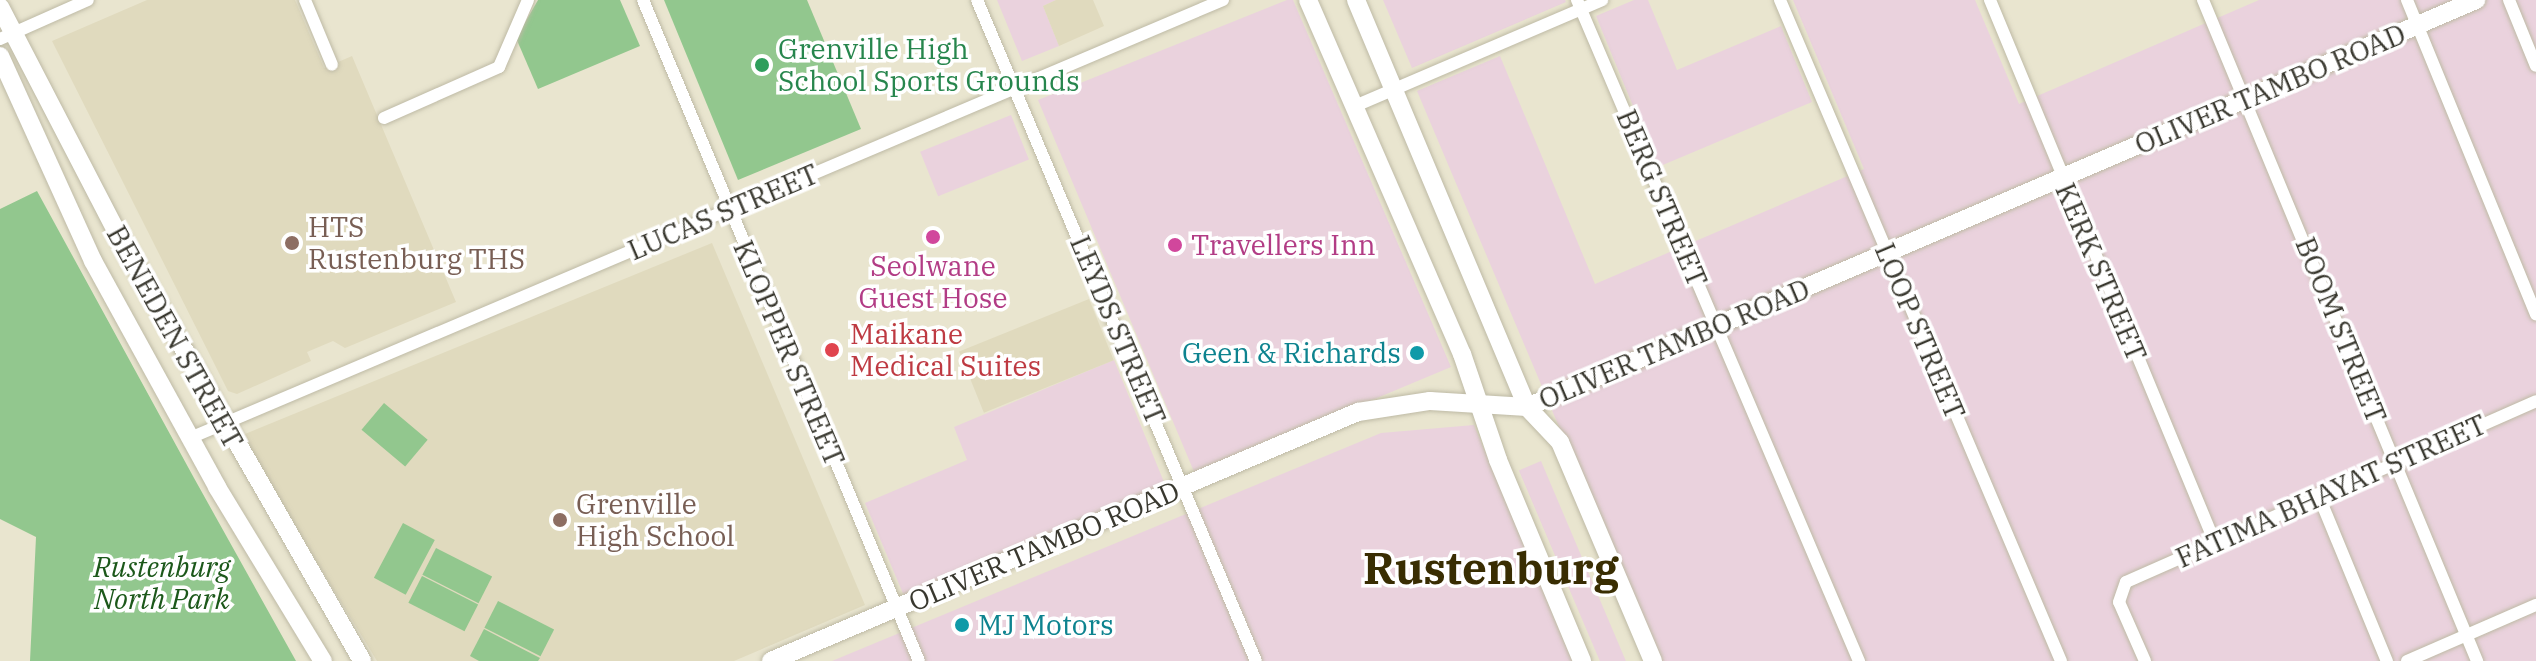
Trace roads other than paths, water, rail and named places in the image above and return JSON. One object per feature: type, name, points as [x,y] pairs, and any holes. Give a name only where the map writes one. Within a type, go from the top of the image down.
[{"type":"main road","points":[[1308,0],[1480,398],[1498,460],[1582,661]]},
{"type":"main road","points":[[1356,0],[1527,407],[1560,442],[1653,661]]},
{"type":"main road","name":"OLIVER TAMBO ROAD","points":[[771,661],[1385,405],[1480,398],[1527,407],[2476,0]]},
{"type":"main road","name":"BENEDEN STREET","points":[[0,7],[6,37],[223,423],[362,661]]},
{"type":"main road","name":"BENEDEN STREET","points":[[0,56],[93,261],[190,438],[323,661]]},
{"type":"street","points":[[6,37],[88,0]]},
{"type":"street","points":[[305,0],[332,65]]},
{"type":"street","points":[[384,118],[499,67],[528,0]]},
{"type":"street","name":"KLOPPER STREET","points":[[643,0],[919,661]]},
{"type":"street","name":"LEYDS STREET","points":[[977,0],[1256,661]]},
{"type":"street","name":"LUCAS STREET","points":[[190,438],[1223,0]]},
{"type":"street","points":[[1355,106],[1579,5],[1602,0]]},
{"type":"street","name":"LOOP STREET","points":[[1780,0],[2061,661]]},
{"type":"street","name":"KERK STREET","points":[[1990,0],[2215,543]]},
{"type":"street","name":"BOOM STREET","points":[[2203,0],[2477,661]]},
{"type":"street","points":[[2407,0],[2536,315]]},
{"type":"street","points":[[2509,0],[2536,66]]},
{"type":"street","name":"BERG STREET","points":[[1579,5],[1859,661]]},
{"type":"street","name":"FATIMA BHAYAT STREET","points":[[2145,661],[2119,602],[2126,582],[2318,494],[2536,401]]},
{"type":"street","points":[[2318,494],[2387,661]]},
{"type":"street","points":[[2407,661],[2536,605]]},
{"type":"place","name":"Grenville High School Sports Grounds","points":[[762,65]]},
{"type":"place","name":"Seolwane Guest Hose","points":[[933,237]]},
{"type":"place","name":"HTS Rustenburg THS","points":[[292,243]]},
{"type":"place","name":"Travellers Inn","points":[[1175,245]]},
{"type":"place","name":"Maikane Medical Suites","points":[[832,350]]},
{"type":"place","name":"Geen & Richards","points":[[1417,353]]},
{"type":"place","name":"Grenville High School","points":[[560,520]]},
{"type":"place","name":"MJ Motors","points":[[962,625]]},
{"type":"district","name":"Rustenburg","points":[[1491,568]]},
{"type":"park label","name":"Rustenburg North Park","points":[[162,583]]}]
